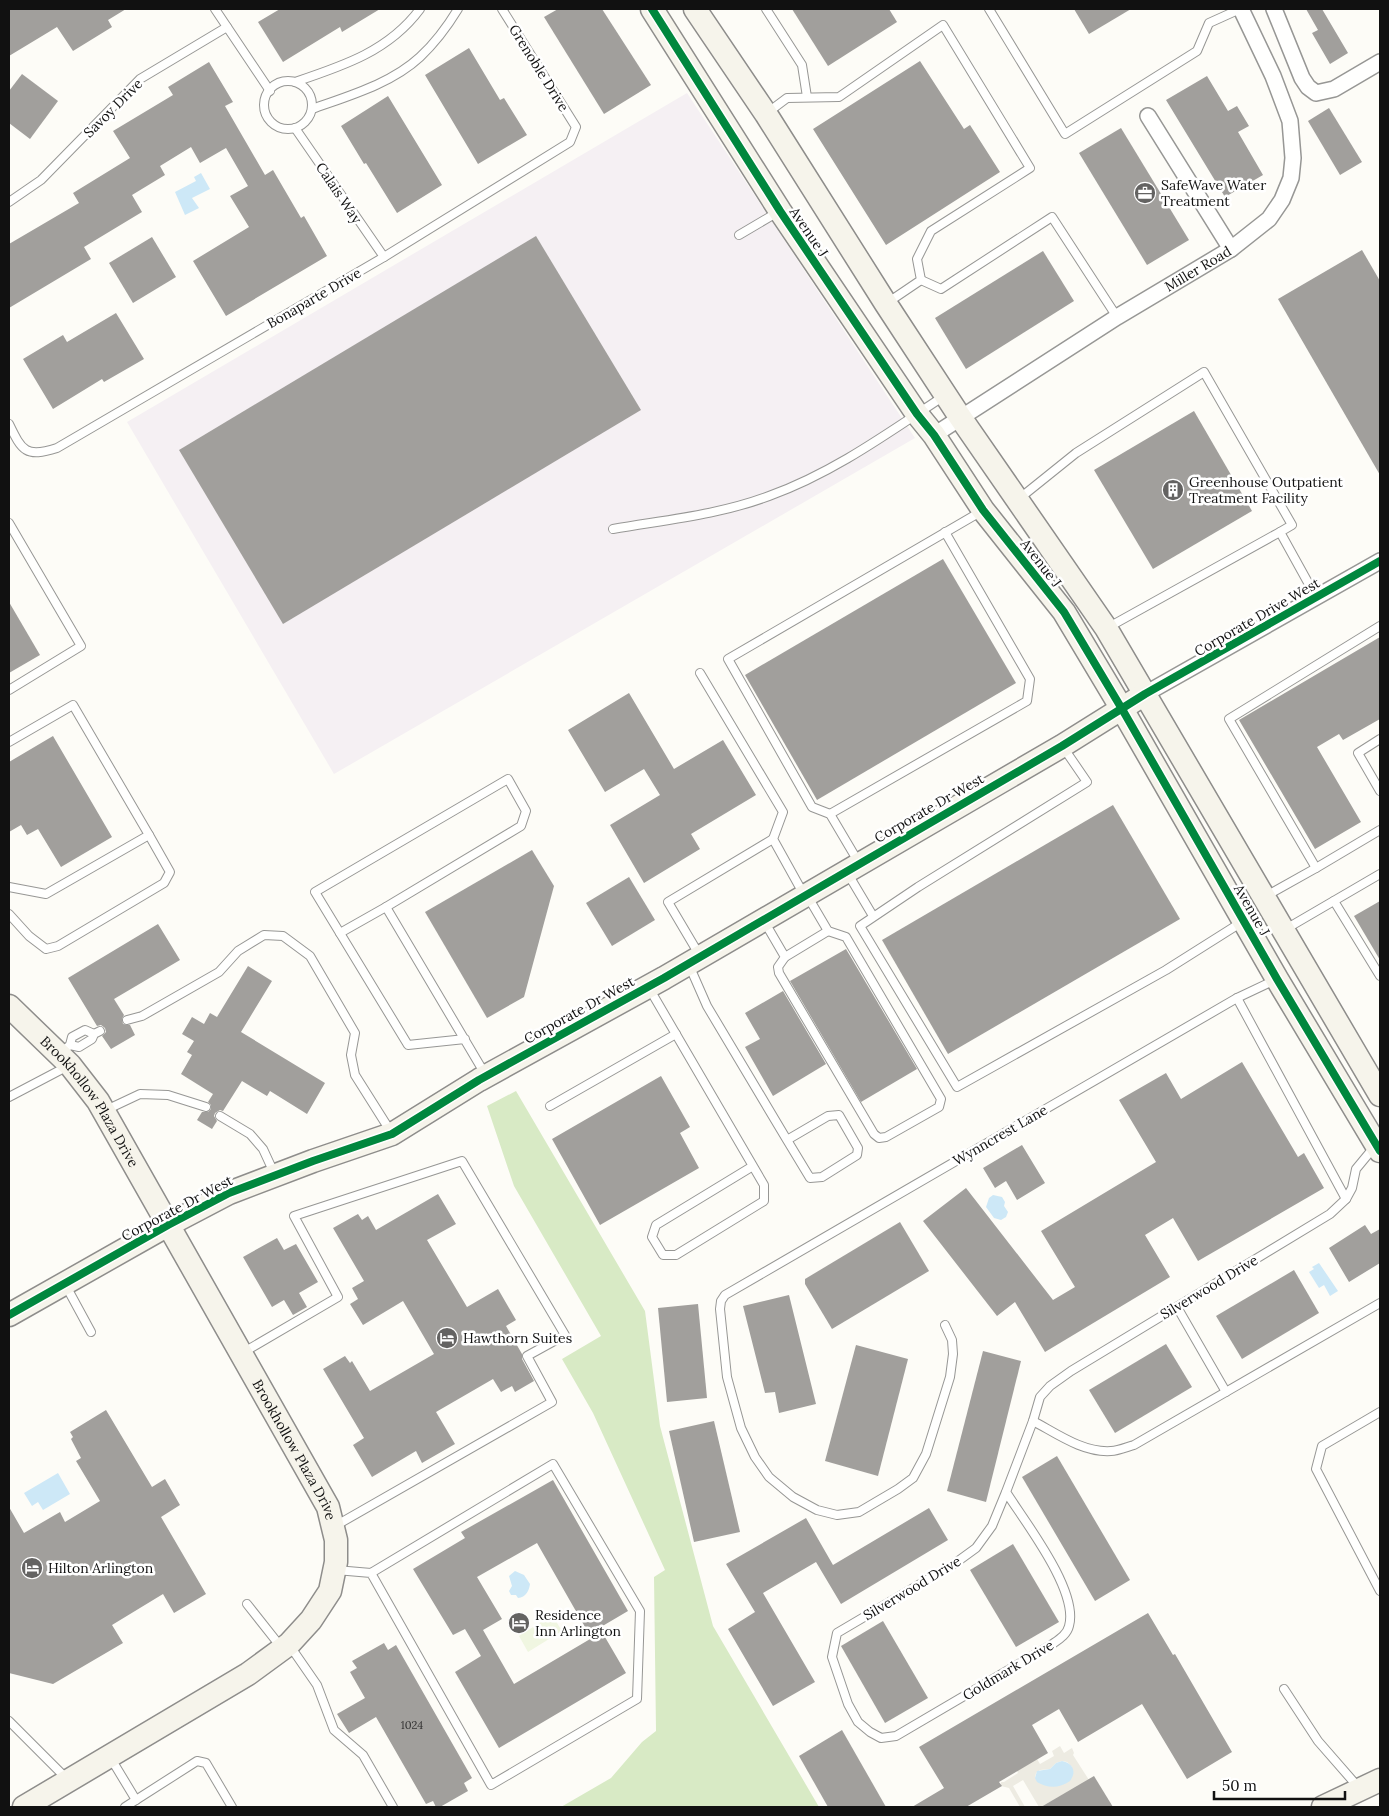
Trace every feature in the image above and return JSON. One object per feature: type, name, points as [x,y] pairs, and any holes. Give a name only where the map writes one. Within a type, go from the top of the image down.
[{"type":"street","name":"Avenue J","points":[[652,9],[780,211],[918,414],[934,434],[983,510],[1064,612],[1277,979],[1379,1146]]},
{"type":"street","name":"Avenue J","points":[[695,9],[766,114],[960,417],[1106,628],[1380,1095]]},
{"type":"street","name":"Miller Road","points":[[934,434],[1117,317],[1231,249],[1269,219],[1282,200],[1291,178],[1293,158],[1290,121],[1273,76],[1241,9]]},
{"type":"street","points":[[1274,9],[1302,78],[1308,87],[1316,93],[1334,89],[1380,62]]},
{"type":"street","points":[[1148,116],[1231,249]]},
{"type":"street","name":"Corporate Drive West","points":[[1145,694],[1380,561]]},
{"type":"street","name":"Corporate Dr West","points":[[9,1315],[168,1225],[229,1193],[392,1134],[486,1076],[694,960],[1062,746],[1145,694]]},
{"type":"street","name":"Brookhollow Plaza Drive","points":[[9,1006],[66,1055],[98,1101],[328,1507],[336,1540],[334,1570],[330,1591],[311,1620],[285,1646],[248,1674],[24,1807]]},
{"type":"street","points":[[1322,1807],[1370,1785]]},
{"type":"lane","points":[[216,9],[270,91]]},
{"type":"lane","points":[[295,82],[301,85],[310,95],[312,109],[305,122],[295,128],[285,129],[278,126],[267,116],[265,100],[270,91],[281,82],[295,82],[340,67],[367,54],[405,29],[420,9]]},
{"type":"lane","points":[[312,109],[353,94],[385,80],[402,70],[419,58],[443,33],[458,9]]},
{"type":"lane","name":"Grenoble Drive","points":[[502,9],[576,127]]},
{"type":"lane","points":[[766,9],[802,65],[807,97]]},
{"type":"lane","points":[[989,9],[1065,134],[1197,51],[1209,23],[1241,9]]},
{"type":"lane","points":[[766,114],[787,98],[839,96],[943,25],[1030,168],[931,231],[917,259],[921,280]]},
{"type":"lane","name":"Savoy Drive","points":[[9,202],[48,174],[140,79],[227,27]]},
{"type":"lane","name":"Bonaparte Drive","points":[[9,424],[20,446],[33,453],[57,448],[384,257],[570,142],[576,127]]},
{"type":"lane","name":"Calais Way","points":[[295,128],[384,257]]},
{"type":"lane","points":[[739,235],[780,211]]},
{"type":"lane","points":[[921,280],[941,289],[1052,216],[1117,317]]},
{"type":"lane","points":[[886,304],[921,280]]},
{"type":"lane","points":[[1018,500],[1076,453],[1204,372],[1292,525],[1106,628]]},
{"type":"lane","points":[[612,530],[730,508],[770,496],[832,468],[946,395]]},
{"type":"lane","points":[[873,916],[830,814],[812,807],[728,659],[983,510]]},
{"type":"lane","points":[[9,523],[81,646],[9,690]]},
{"type":"lane","points":[[830,814],[1027,701],[1030,679],[945,532]]},
{"type":"lane","points":[[1280,532],[1316,597]]},
{"type":"lane","points":[[1316,868],[1228,719],[1380,626]]},
{"type":"lane","points":[[700,673],[783,812],[773,838],[668,902],[694,960],[707,1006],[787,1140],[810,1178],[822,1177],[857,1155],[858,1148],[839,1115],[828,1116],[787,1140]]},
{"type":"lane","points":[[9,742],[73,705],[170,872],[164,883],[58,946],[46,949],[29,936],[9,914]]},
{"type":"lane","points":[[1380,739],[1358,753],[1380,791]]},
{"type":"lane","points":[[1062,746],[1087,782],[860,926],[957,1087],[1166,970],[1244,921]]},
{"type":"lane","points":[[340,933],[521,826],[526,810],[508,779],[315,892],[408,1045],[464,1040]]},
{"type":"lane","points":[[1263,898],[1380,830]]},
{"type":"lane","points":[[9,886],[46,894],[149,835]]},
{"type":"lane","points":[[773,838],[828,931],[846,937],[941,1099],[939,1107],[886,1137],[876,1137],[779,972],[778,967],[785,957],[828,931]]},
{"type":"lane","points":[[1283,931],[1380,874]]},
{"type":"lane","points":[[1334,901],[1380,976]]},
{"type":"lane","points":[[386,907],[486,1076]]},
{"type":"lane","points":[[763,919],[785,957]]},
{"type":"lane","points":[[127,1020],[142,1016],[219,972],[238,951],[264,935],[283,936],[310,956],[355,1033],[351,1055],[355,1075],[392,1134]]},
{"type":"lane","name":"Wynncrest Lane","points":[[945,1325],[952,1340],[953,1354],[950,1377],[926,1454],[912,1478],[898,1489],[859,1512],[837,1515],[817,1510],[793,1498],[769,1477],[755,1457],[741,1428],[726,1377],[720,1309],[721,1301],[725,1295],[1237,998],[1277,979]]},
{"type":"lane","points":[[648,986],[753,1166],[764,1185],[764,1201],[676,1255],[663,1255],[652,1238],[656,1225],[753,1166]]},
{"type":"lane","points":[[1237,998],[1346,1199]]},
{"type":"lane","points":[[9,1098],[66,1055],[92,1040],[97,1032],[85,1030],[72,1037],[66,1055]]},
{"type":"lane","points":[[550,1106],[676,1034]]},
{"type":"lane","points":[[104,1111],[140,1094],[168,1095],[206,1107]]},
{"type":"lane","points":[[220,1116],[250,1134],[263,1149],[275,1175]]},
{"type":"lane","name":"Silverwood Drive","points":[[888,1737],[881,1738],[870,1732],[858,1722],[848,1704],[832,1657],[837,1633],[954,1564],[976,1548],[992,1526],[1033,1421],[1040,1397],[1050,1386],[1071,1370],[1330,1214],[1346,1199],[1352,1188],[1356,1169],[1379,1146]]},
{"type":"lane","points":[[241,1353],[338,1297],[294,1216],[462,1161],[566,1335],[527,1356],[552,1402],[333,1527]]},
{"type":"lane","points":[[65,1284],[92,1332]]},
{"type":"lane","points":[[1033,1421],[1075,1443],[1097,1450],[1112,1451],[1134,1445],[1380,1303]]},
{"type":"lane","points":[[1176,1307],[1226,1392]]},
{"type":"lane","points":[[1380,1412],[1322,1446],[1316,1469],[1380,1591]]},
{"type":"lane","points":[[334,1570],[370,1573],[553,1464],[640,1610],[637,1699],[491,1785],[370,1573]]},
{"type":"lane","name":"Goldmark Drive","points":[[888,1737],[896,1736],[1051,1645],[1065,1635],[1070,1625],[1069,1604],[1055,1568],[1006,1492]]},
{"type":"lane","points":[[247,1604],[317,1685],[334,1730],[363,1755],[393,1807]]},
{"type":"lane","points":[[1284,1688],[1318,1741],[1370,1785]]},
{"type":"lane","points":[[9,1721],[69,1780]]},
{"type":"lane","points":[[109,1756],[136,1800]]},
{"type":"lane","points":[[125,1807],[197,1761],[206,1763],[232,1807]]},
{"type":"shaded area","points":[[687,93],[915,438],[334,774],[127,422]]},
{"type":"shaded area","points":[[1060,1746],[1064,1753],[1072,1748],[1073,1755],[1089,1780],[1039,1807],[1023,1780],[1013,1786],[1025,1807],[1020,1807],[1009,1788],[1001,1786],[1001,1782],[1004,1782],[1018,1773],[1017,1771],[1037,1759],[1040,1764],[1054,1756],[1052,1751]],"holes":[[[1062,1761],[1067,1762],[1072,1767],[1035,1778],[1036,1773],[1040,1770],[1050,1769],[1056,1763]]]},
{"type":"green space","points":[[516,1091],[645,1311],[660,1426],[713,1626],[819,1807],[561,1807],[611,1778],[642,1742],[656,1731],[654,1577],[665,1570],[593,1413],[562,1359],[601,1336],[514,1186],[487,1106]]},
{"type":"green space","points":[[552,1615],[562,1631],[528,1652],[519,1636]]},
{"type":"water","points":[[201,173],[210,189],[192,198],[199,208],[185,215],[175,192],[196,181],[194,177]]},
{"type":"water","points":[[993,1195],[1002,1197],[1005,1202],[1004,1206],[1008,1212],[1006,1217],[1001,1220],[994,1218],[986,1207],[989,1198]]},
{"type":"water","points":[[1319,1263],[1338,1291],[1330,1296],[1324,1285],[1319,1288],[1309,1272],[1314,1269],[1312,1267]]},
{"type":"water","points":[[58,1473],[70,1494],[43,1510],[38,1502],[32,1506],[24,1493]]},
{"type":"water","points":[[515,1571],[524,1575],[530,1584],[527,1593],[518,1598],[516,1595],[511,1595],[509,1591],[512,1586],[509,1576]]},
{"type":"water","points":[[1062,1761],[1073,1768],[1070,1781],[1054,1787],[1045,1786],[1037,1782],[1035,1778],[1037,1771],[1050,1769],[1056,1763]]},
{"type":"building","points":[[9,9],[126,9],[108,20],[112,27],[73,51],[57,27],[9,56]]},
{"type":"building","points":[[280,9],[380,9],[342,32],[340,27],[283,62],[258,22]]},
{"type":"building","points":[[558,9],[602,9],[651,85],[604,114],[544,17]]},
{"type":"building","points":[[792,9],[889,9],[897,22],[828,66]]},
{"type":"building","points":[[1074,9],[1131,9],[1089,34]]},
{"type":"building","points":[[1306,9],[1322,9],[1348,53],[1330,64],[1312,33],[1318,30]]},
{"type":"building","points":[[469,48],[500,100],[504,98],[527,135],[478,164],[425,75]]},
{"type":"building","points":[[920,61],[964,129],[970,125],[1000,172],[886,245],[813,129]]},
{"type":"building","points":[[209,62],[233,102],[225,106],[265,175],[273,170],[301,218],[304,216],[327,256],[226,316],[193,261],[249,227],[230,196],[248,186],[226,148],[200,163],[191,147],[160,166],[165,175],[132,195],[142,212],[84,247],[91,259],[9,308],[9,244],[79,203],[73,193],[130,158],[113,131],[173,95],[168,87]]},
{"type":"building","points":[[22,74],[58,101],[30,139],[9,123],[9,91]]},
{"type":"building","points":[[1207,76],[1228,111],[1237,106],[1249,126],[1238,132],[1263,175],[1225,197],[1166,100]]},
{"type":"building","points":[[388,96],[442,185],[397,213],[341,126]]},
{"type":"building","points":[[1329,108],[1362,162],[1340,175],[1308,121]]},
{"type":"building","points":[[1121,128],[1189,240],[1147,265],[1079,153]]},
{"type":"building","points":[[536,236],[641,410],[283,624],[179,450]]},
{"type":"building","points":[[152,237],[176,277],[133,303],[109,263]]},
{"type":"building","points":[[1362,250],[1380,281],[1380,475],[1278,299]]},
{"type":"building","points":[[1043,251],[1074,301],[966,369],[935,318]]},
{"type":"building","points":[[116,313],[144,359],[104,382],[102,379],[53,409],[23,359],[63,335],[67,342]]},
{"type":"building","name":"Greenhouse Outpatient Treatment Facility","points":[[1194,411],[1252,511],[1153,569],[1094,470]]},
{"type":"building","points":[[943,559],[1016,683],[817,800],[745,675]]},
{"type":"building","points":[[9,602],[40,655],[9,673]]},
{"type":"building","points":[[1380,637],[1380,719],[1343,740],[1339,734],[1317,747],[1361,822],[1315,849],[1239,720]]},
{"type":"building","points":[[629,693],[674,769],[723,740],[756,795],[691,834],[700,849],[644,883],[610,825],[660,795],[644,769],[605,792],[568,730]]},
{"type":"building","points":[[53,736],[112,837],[61,867],[38,829],[27,835],[21,825],[9,832],[9,762]]},
{"type":"building","points":[[1113,805],[1180,919],[948,1054],[882,940]]},
{"type":"building","points":[[532,850],[554,886],[524,997],[487,1018],[425,912]]},
{"type":"building","points":[[629,877],[655,920],[612,946],[586,903]]},
{"type":"building","points":[[1380,901],[1380,960],[1354,916]]},
{"type":"building","points":[[158,924],[180,960],[114,999],[124,1015],[122,1019],[123,1024],[130,1025],[135,1035],[111,1049],[102,1036],[106,1032],[105,1028],[101,1025],[97,1026],[68,978]]},
{"type":"building","points":[[846,949],[917,1069],[861,1102],[790,981]]},
{"type":"building","points":[[248,966],[272,981],[241,1032],[325,1083],[307,1114],[270,1091],[267,1096],[242,1081],[223,1111],[220,1110],[215,1113],[214,1116],[217,1121],[212,1129],[197,1120],[202,1112],[208,1112],[211,1109],[211,1105],[208,1102],[213,1094],[181,1074],[192,1055],[187,1052],[194,1041],[182,1034],[192,1017],[204,1024],[210,1013],[217,1017]]},
{"type":"building","points":[[783,991],[826,1064],[773,1096],[745,1047],[760,1039],[745,1013]]},
{"type":"building","points":[[1242,1062],[1298,1157],[1304,1153],[1324,1188],[1198,1261],[1173,1218],[1145,1235],[1170,1277],[1045,1352],[1015,1302],[997,1316],[923,1221],[966,1188],[1053,1300],[1075,1287],[1041,1231],[1156,1162],[1119,1100],[1166,1073],[1181,1099]]},
{"type":"building","points":[[661,1076],[690,1127],[680,1133],[699,1168],[600,1225],[552,1139]]},
{"type":"building","points":[[1022,1145],[1045,1183],[1017,1200],[1006,1181],[995,1188],[983,1168]]},
{"type":"building","name":"Hawthorn Suites","points":[[438,1194],[456,1224],[427,1240],[467,1307],[498,1289],[516,1320],[506,1326],[522,1354],[522,1359],[534,1381],[515,1392],[512,1386],[501,1392],[493,1379],[436,1412],[455,1444],[422,1463],[416,1451],[372,1477],[353,1445],[364,1438],[323,1369],[345,1356],[350,1363],[352,1361],[370,1391],[434,1354],[403,1301],[363,1325],[350,1304],[358,1299],[352,1288],[364,1281],[333,1228],[358,1214],[362,1220],[368,1216],[376,1230]]},
{"type":"building","points":[[900,1222],[929,1271],[832,1329],[805,1284],[805,1279]]},
{"type":"building","points":[[1365,1225],[1371,1234],[1380,1229],[1380,1263],[1349,1282],[1329,1248]]},
{"type":"building","points":[[277,1238],[284,1250],[296,1244],[318,1282],[299,1293],[307,1307],[293,1315],[284,1300],[272,1307],[243,1257]]},
{"type":"building","points":[[1294,1270],[1319,1313],[1242,1359],[1216,1316]]},
{"type":"building","points":[[789,1295],[816,1404],[779,1413],[775,1392],[765,1393],[743,1306]]},
{"type":"building","points":[[698,1304],[707,1398],[667,1402],[658,1308]]},
{"type":"building","points":[[1166,1344],[1192,1387],[1115,1433],[1089,1390]]},
{"type":"building","points":[[856,1345],[908,1359],[878,1476],[825,1461]]},
{"type":"building","points":[[983,1351],[1021,1361],[986,1502],[947,1491]]},
{"type":"building","points":[[106,1410],[152,1487],[165,1479],[180,1505],[161,1517],[206,1594],[174,1613],[163,1594],[112,1625],[123,1643],[53,1684],[9,1673],[9,1507],[24,1533],[60,1512],[65,1522],[100,1501],[76,1461],[81,1458],[71,1439],[73,1437],[70,1432]]},
{"type":"building","points":[[714,1421],[740,1532],[694,1542],[669,1431]]},
{"type":"building","points":[[1057,1456],[1130,1580],[1095,1601],[1022,1477]]},
{"type":"building","points":[[553,1480],[628,1611],[589,1634],[537,1543],[477,1577],[502,1619],[483,1630],[514,1684],[602,1632],[626,1673],[499,1748],[455,1672],[481,1656],[465,1629],[453,1635],[413,1569],[465,1538],[461,1532]]},
{"type":"building","points":[[929,1508],[948,1540],[841,1604],[816,1562],[763,1593],[815,1682],[773,1706],[728,1629],[755,1612],[726,1564],[806,1518],[833,1565]]},
{"type":"building","points":[[1013,1544],[1059,1622],[1016,1647],[970,1570]]},
{"type":"building","points":[[1148,1613],[1173,1655],[1175,1654],[1232,1752],[1187,1779],[1142,1704],[1078,1742],[1059,1709],[1032,1725],[1048,1753],[999,1782],[1002,1786],[966,1807],[912,1807],[944,1788],[919,1747]]},
{"type":"building","points":[[883,1621],[928,1698],[885,1723],[841,1646]]},
{"type":"building","points":[[384,1643],[388,1650],[396,1645],[472,1778],[464,1783],[468,1791],[440,1807],[436,1807],[433,1801],[426,1804],[376,1717],[349,1733],[337,1714],[365,1698],[350,1672],[357,1668],[352,1661]]},
{"type":"building","points":[[842,1730],[886,1807],[828,1807],[799,1756]]},
{"type":"building","points":[[1094,1776],[1113,1807],[1041,1807]]},
{"type":"cycle path","points":[[652,9],[780,211],[917,414],[934,435],[983,510],[1064,612],[1277,979],[1380,1151]]},
{"type":"cycle path","points":[[9,1315],[168,1225],[229,1193],[392,1134],[479,1080],[664,978],[1062,746],[1145,694],[1380,561]]},
{"type":"place","name":"SafeWave Water Treatment","points":[[1145,193]]},
{"type":"place","name":"Greenhouse Outpatient Treatment Facility","points":[[1173,490]]},
{"type":"place","name":"Hawthorn Suites","points":[[447,1338]]},
{"type":"place","name":"Hilton Arlington","points":[[32,1568]]},
{"type":"place","name":"Residence Inn Arlington","points":[[519,1623]]}]
